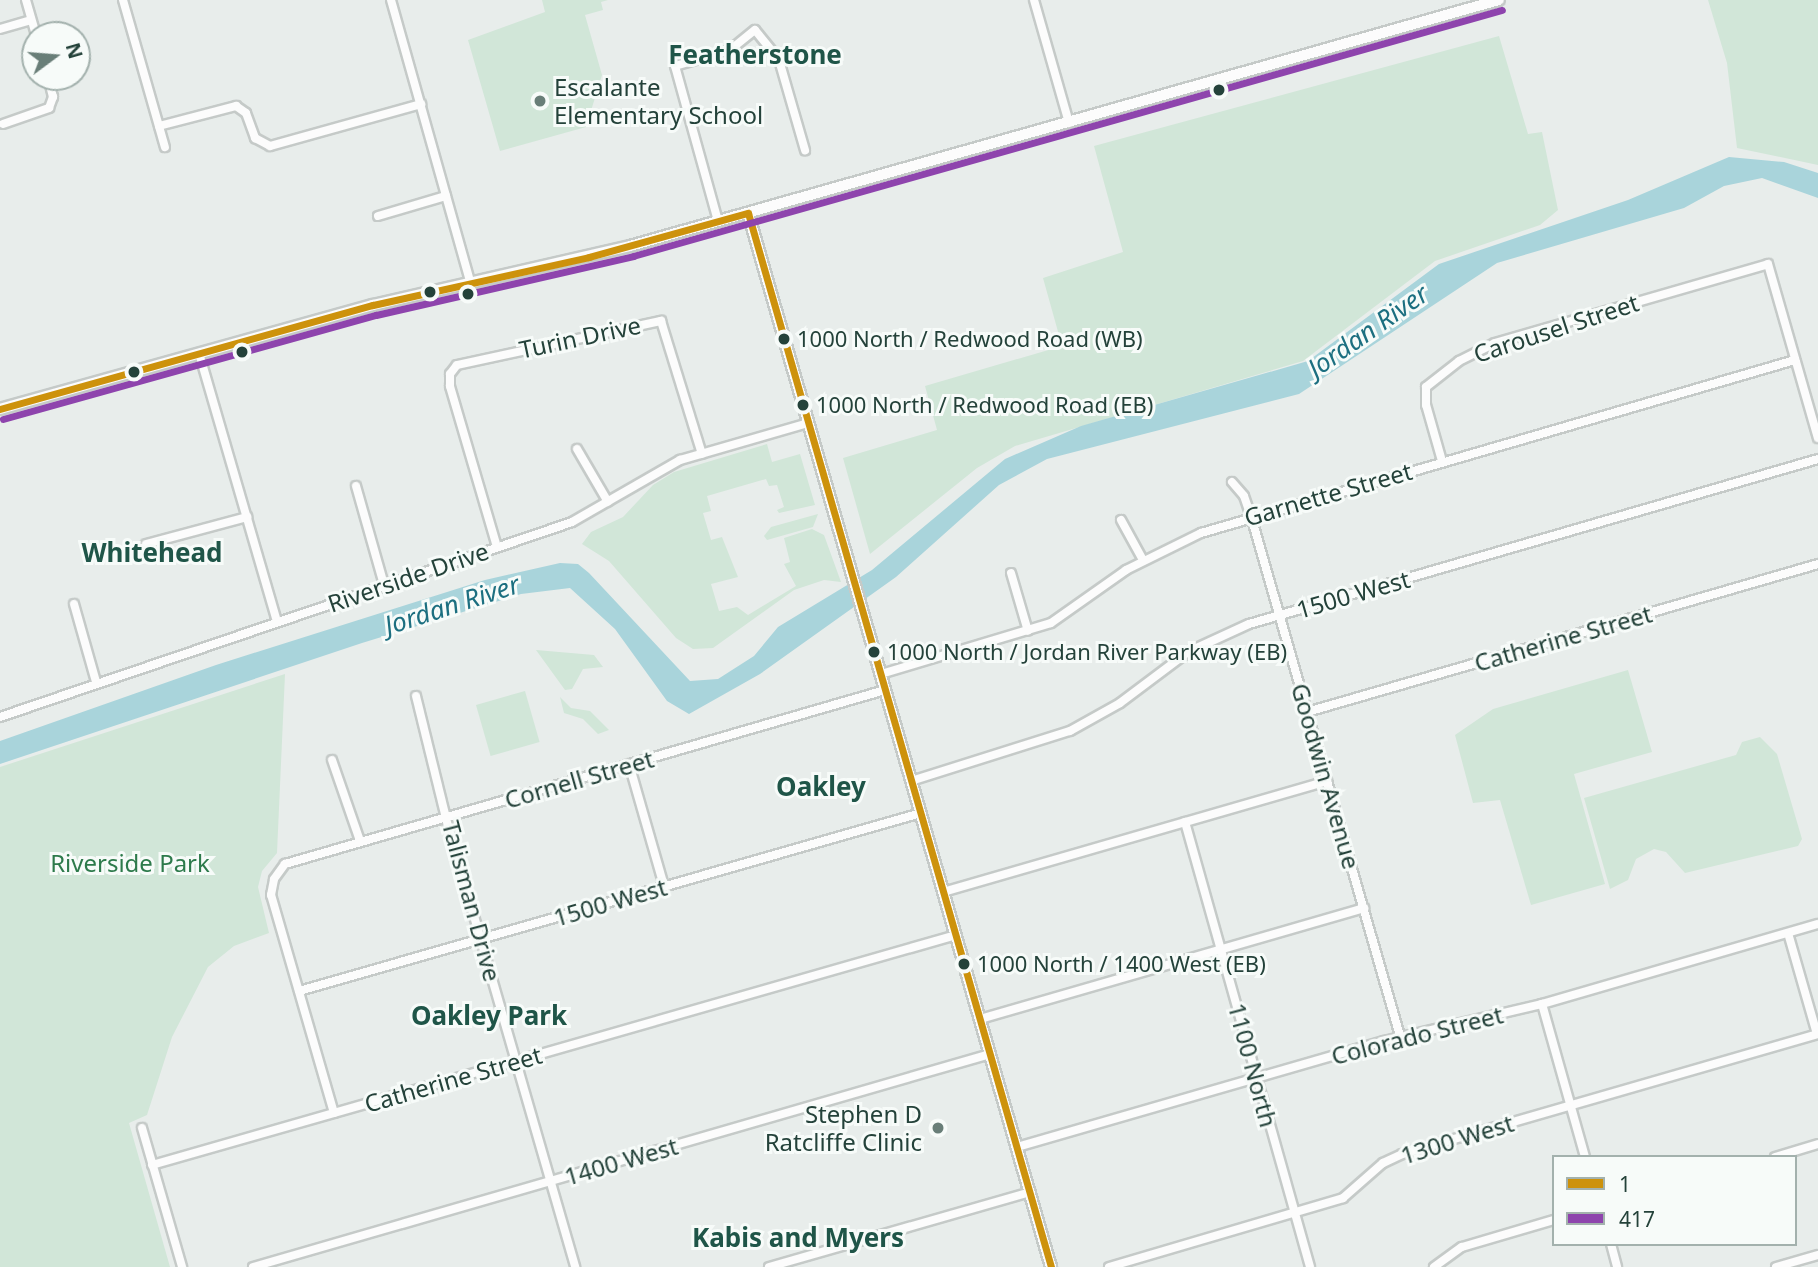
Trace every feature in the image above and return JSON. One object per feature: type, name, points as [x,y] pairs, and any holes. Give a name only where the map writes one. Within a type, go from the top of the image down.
[{"type":"main road","points":[[0,409],[373,305],[471,284],[748,214],[1499,0]]},
{"type":"street","points":[[0,29],[31,20],[26,0]]},
{"type":"street","points":[[123,0],[165,147]]},
{"type":"street","points":[[391,0],[471,284]]},
{"type":"street","points":[[1034,0],[1069,123]]},
{"type":"street","points":[[718,221],[675,66],[730,50],[755,30],[779,60],[805,150]]},
{"type":"street","points":[[3,124],[41,113],[52,104],[50,91]]},
{"type":"street","points":[[159,126],[236,106],[246,113],[254,138],[270,146],[421,104]]},
{"type":"street","points":[[378,216],[446,196]]},
{"type":"street","points":[[748,214],[1051,1267]]},
{"type":"street","name":"Carousel Street","points":[[1442,461],[1426,405],[1426,387],[1459,361],[1495,343],[1768,264],[1796,360]]},
{"type":"street","name":"Turin Drive","points":[[497,547],[450,374],[464,363],[662,321],[702,454]]},
{"type":"street","points":[[199,353],[277,621]]},
{"type":"street","points":[[1796,360],[1818,438]]},
{"type":"street","name":"Garnette Street","points":[[881,674],[1028,631],[1062,617],[1143,561],[1184,540],[1251,516],[1796,360]]},
{"type":"street","name":"Riverside Drive","points":[[0,717],[96,682],[572,522],[673,463],[808,423]]},
{"type":"street","points":[[577,449],[608,502]]},
{"type":"street","name":"1500 West","points":[[911,781],[1070,731],[1120,703],[1198,647],[1279,615],[1818,459]]},
{"type":"street","name":"Goodwin Avenue","points":[[1232,482],[1244,496],[1251,516],[1400,1037]]},
{"type":"street","points":[[356,486],[384,585]]},
{"type":"street","points":[[146,544],[247,517]]},
{"type":"street","points":[[1121,520],[1143,561]]},
{"type":"street","name":"Catherine Street","points":[[1307,712],[1818,564]]},
{"type":"street","points":[[1011,573],[1028,631]]},
{"type":"street","points":[[74,604],[96,682]]},
{"type":"street","name":"Cornell Street","points":[[299,991],[271,895],[277,874],[291,861],[885,690]]},
{"type":"street","name":"Talisman Drive","points":[[416,696],[481,939],[575,1267]]},
{"type":"street","points":[[332,760],[360,841]]},
{"type":"street","points":[[629,764],[664,886]]},
{"type":"street","points":[[943,892],[1327,781]]},
{"type":"street","name":"1500 West","points":[[299,991],[920,813]]},
{"type":"street","name":"1100 North","points":[[1185,822],[1311,1267]]},
{"type":"street","points":[[980,1019],[1364,908]]},
{"type":"street","name":"Colorado Street","points":[[1017,1147],[1400,1037],[1542,1004],[1818,924]]},
{"type":"street","points":[[1788,933],[1818,1034]]},
{"type":"street","name":"Catherine Street","points":[[152,1165],[956,935]]},
{"type":"street","points":[[299,991],[334,1113]]},
{"type":"street","points":[[1542,1004],[1585,1155]]},
{"type":"street","name":"1300 West","points":[[1109,1267],[1350,1195],[1375,1170],[1402,1154],[1818,1034]]},
{"type":"street","name":"1400 West","points":[[253,1267],[990,1054]]},
{"type":"street","points":[[142,1128],[182,1267]]},
{"type":"street","points":[[1782,1155],[1818,1144]]},
{"type":"street","points":[[769,1267],[1030,1192]]},
{"type":"street","points":[[1434,1267],[1462,1247],[1552,1221]]},
{"type":"street","points":[[1612,1246],[1617,1267]]},
{"type":"street","points":[[1776,1267],[1818,1255]]},
{"type":"green space","name":"Escalante Elementary School","points":[[542,0],[608,0],[601,2],[603,10],[585,15],[602,75],[586,127],[500,151],[468,40],[545,12]]},
{"type":"green space","points":[[1708,0],[1818,0],[1818,165],[1737,148],[1727,63]]},
{"type":"green space","points":[[1499,36],[1528,134],[1542,132],[1558,210],[1540,225],[1435,261],[1303,361],[1015,446],[977,468],[870,554],[843,458],[937,430],[925,386],[1062,346],[1043,278],[1123,252],[1094,146]]},
{"type":"green space","points":[[767,444],[772,462],[800,454],[815,505],[779,513],[777,510],[784,507],[777,485],[769,486],[766,479],[707,496],[711,511],[703,513],[711,540],[722,537],[738,577],[711,584],[719,611],[737,607],[748,615],[796,586],[784,564],[790,562],[784,538],[812,529],[824,535],[841,582],[824,580],[794,590],[713,648],[693,649],[676,638],[609,561],[582,544],[591,532],[623,517],[653,485],[674,472]]},
{"type":"green space","points":[[818,514],[813,527],[767,540],[764,536],[771,527]]},
{"type":"green space","points":[[536,650],[594,655],[603,667],[583,669],[572,689],[565,690]]},
{"type":"green space","points":[[1628,670],[1652,752],[1574,774],[1605,884],[1531,905],[1500,800],[1473,803],[1455,735],[1493,709]]},
{"type":"green space","name":"Riverside Park","points":[[285,674],[277,853],[262,871],[258,887],[269,933],[234,946],[208,967],[172,1037],[147,1115],[129,1123],[170,1267],[0,1267],[0,767]]},
{"type":"green space","points":[[525,691],[540,742],[491,756],[476,705]]},
{"type":"green space","points":[[560,697],[571,708],[590,711],[609,730],[598,734],[583,719],[564,713]]},
{"type":"green space","points":[[1760,737],[1777,754],[1802,839],[1798,846],[1685,873],[1666,852],[1654,849],[1636,859],[1628,880],[1610,889],[1584,798],[1736,755],[1742,742]]},
{"type":"water","name":"Jordan River","points":[[1729,157],[1784,162],[1818,173],[1818,198],[1762,178],[1724,186],[1684,208],[1497,263],[1299,394],[1047,459],[999,485],[896,577],[760,674],[689,714],[667,701],[615,629],[570,588],[521,594],[362,643],[0,764],[0,741],[216,665],[485,580],[560,563],[578,564],[589,573],[690,681],[718,679],[754,656],[778,627],[872,570],[1005,459],[1081,426],[1308,361],[1439,264],[1628,200]]},
{"type":"transit line","name":"417","points":[[3,419],[376,315],[633,256],[1502,10]]},
{"type":"transit line","name":"1","points":[[748,213],[1051,1267]]},
{"type":"transit line","name":"1","points":[[0,409],[373,305],[589,257],[748,213]]},
{"type":"place","name":"Escalante Elementary School","points":[[540,101]]},
{"type":"place","name":"1000 North / Redwood Road (WB)","points":[[784,339]]},
{"type":"place","name":"1000 North / Redwood Road (EB)","points":[[803,405]]},
{"type":"place","name":"1000 North / Jordan River Parkway (EB)","points":[[874,652]]},
{"type":"place","name":"1000 North / 1400 West (EB)","points":[[964,964]]},
{"type":"place","name":"Stephen D Ratcliffe Clinic","points":[[938,1128]]},
{"type":"district","name":"Featherstone","points":[[755,55]]},
{"type":"district","name":"Whitehead","points":[[152,553]]},
{"type":"district","name":"Oakley","points":[[821,787]]},
{"type":"district","name":"Oakley Park","points":[[489,1016]]},
{"type":"district","name":"Kabis and Myers","points":[[798,1238]]}]
